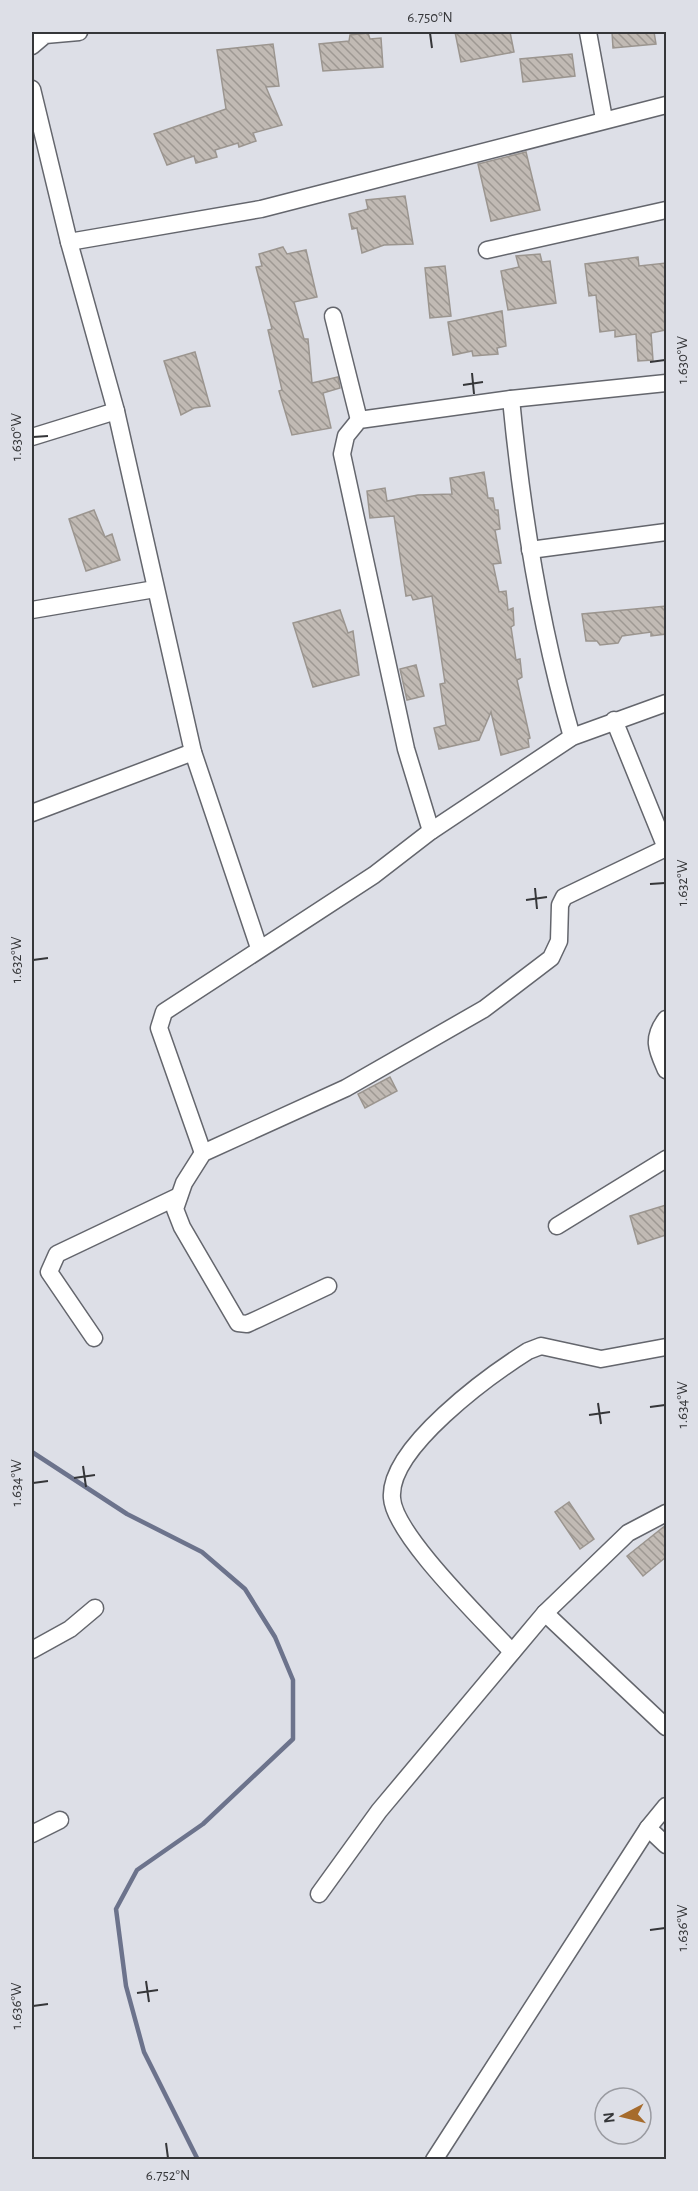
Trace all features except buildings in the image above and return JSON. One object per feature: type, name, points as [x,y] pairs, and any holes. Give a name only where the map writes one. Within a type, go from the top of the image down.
[{"type":"street","points":[[32,46],[45,35],[79,32]]},
{"type":"street","points":[[588,32],[604,119]]},
{"type":"street","points":[[32,89],[69,242],[116,411],[194,752],[259,948]]},
{"type":"street","points":[[69,242],[261,208],[418,170],[604,119],[666,105]]},
{"type":"street","points":[[487,250],[666,210]]},
{"type":"street","points":[[333,316],[359,420]]},
{"type":"street","points":[[431,831],[406,750],[342,454],[346,436],[359,420],[511,399],[666,383]]},
{"type":"street","points":[[511,399],[519,487],[530,550],[550,658],[572,737]]},
{"type":"street","points":[[32,437],[116,411]]},
{"type":"street","points":[[530,550],[666,532]]},
{"type":"street","points":[[32,610],[155,589]]},
{"type":"street","points":[[203,1153],[159,1028],[164,1012],[374,875],[431,831],[572,737],[666,703]]},
{"type":"street","points":[[328,1286],[247,1324],[238,1323],[182,1227],[175,1209],[179,1196],[203,1153],[365,1078],[484,1009],[551,958],[559,941],[560,905],[564,897],[666,848],[614,720]]},
{"type":"street","points":[[32,813],[194,752]]},
{"type":"street","points":[[666,1019],[656,1037],[655,1046],[666,1070]]},
{"type":"street","points":[[557,1226],[666,1159]]},
{"type":"street","points":[[94,1338],[49,1272],[52,1262],[57,1254],[179,1196]]},
{"type":"street","points":[[512,1652],[405,1530],[391,1497],[400,1470],[416,1444],[441,1418],[463,1398],[528,1351],[541,1346],[601,1359],[666,1347]]},
{"type":"street","points":[[319,1894],[379,1811],[545,1613],[628,1533],[666,1513]]},
{"type":"street","points":[[32,1650],[70,1629],[95,1608]]},
{"type":"street","points":[[545,1613],[666,1727]]},
{"type":"street","points":[[434,2160],[648,1828],[666,1806]]},
{"type":"street","points":[[32,1834],[60,1820]]},
{"type":"street","points":[[648,1828],[666,1845]]},
{"type":"waterway","points":[[32,1452],[127,1514],[202,1552],[245,1589],[275,1637],[293,1680],[293,1739],[203,1824],[137,1870],[116,1909],[126,1986],[144,2052],[198,2160]]}]
